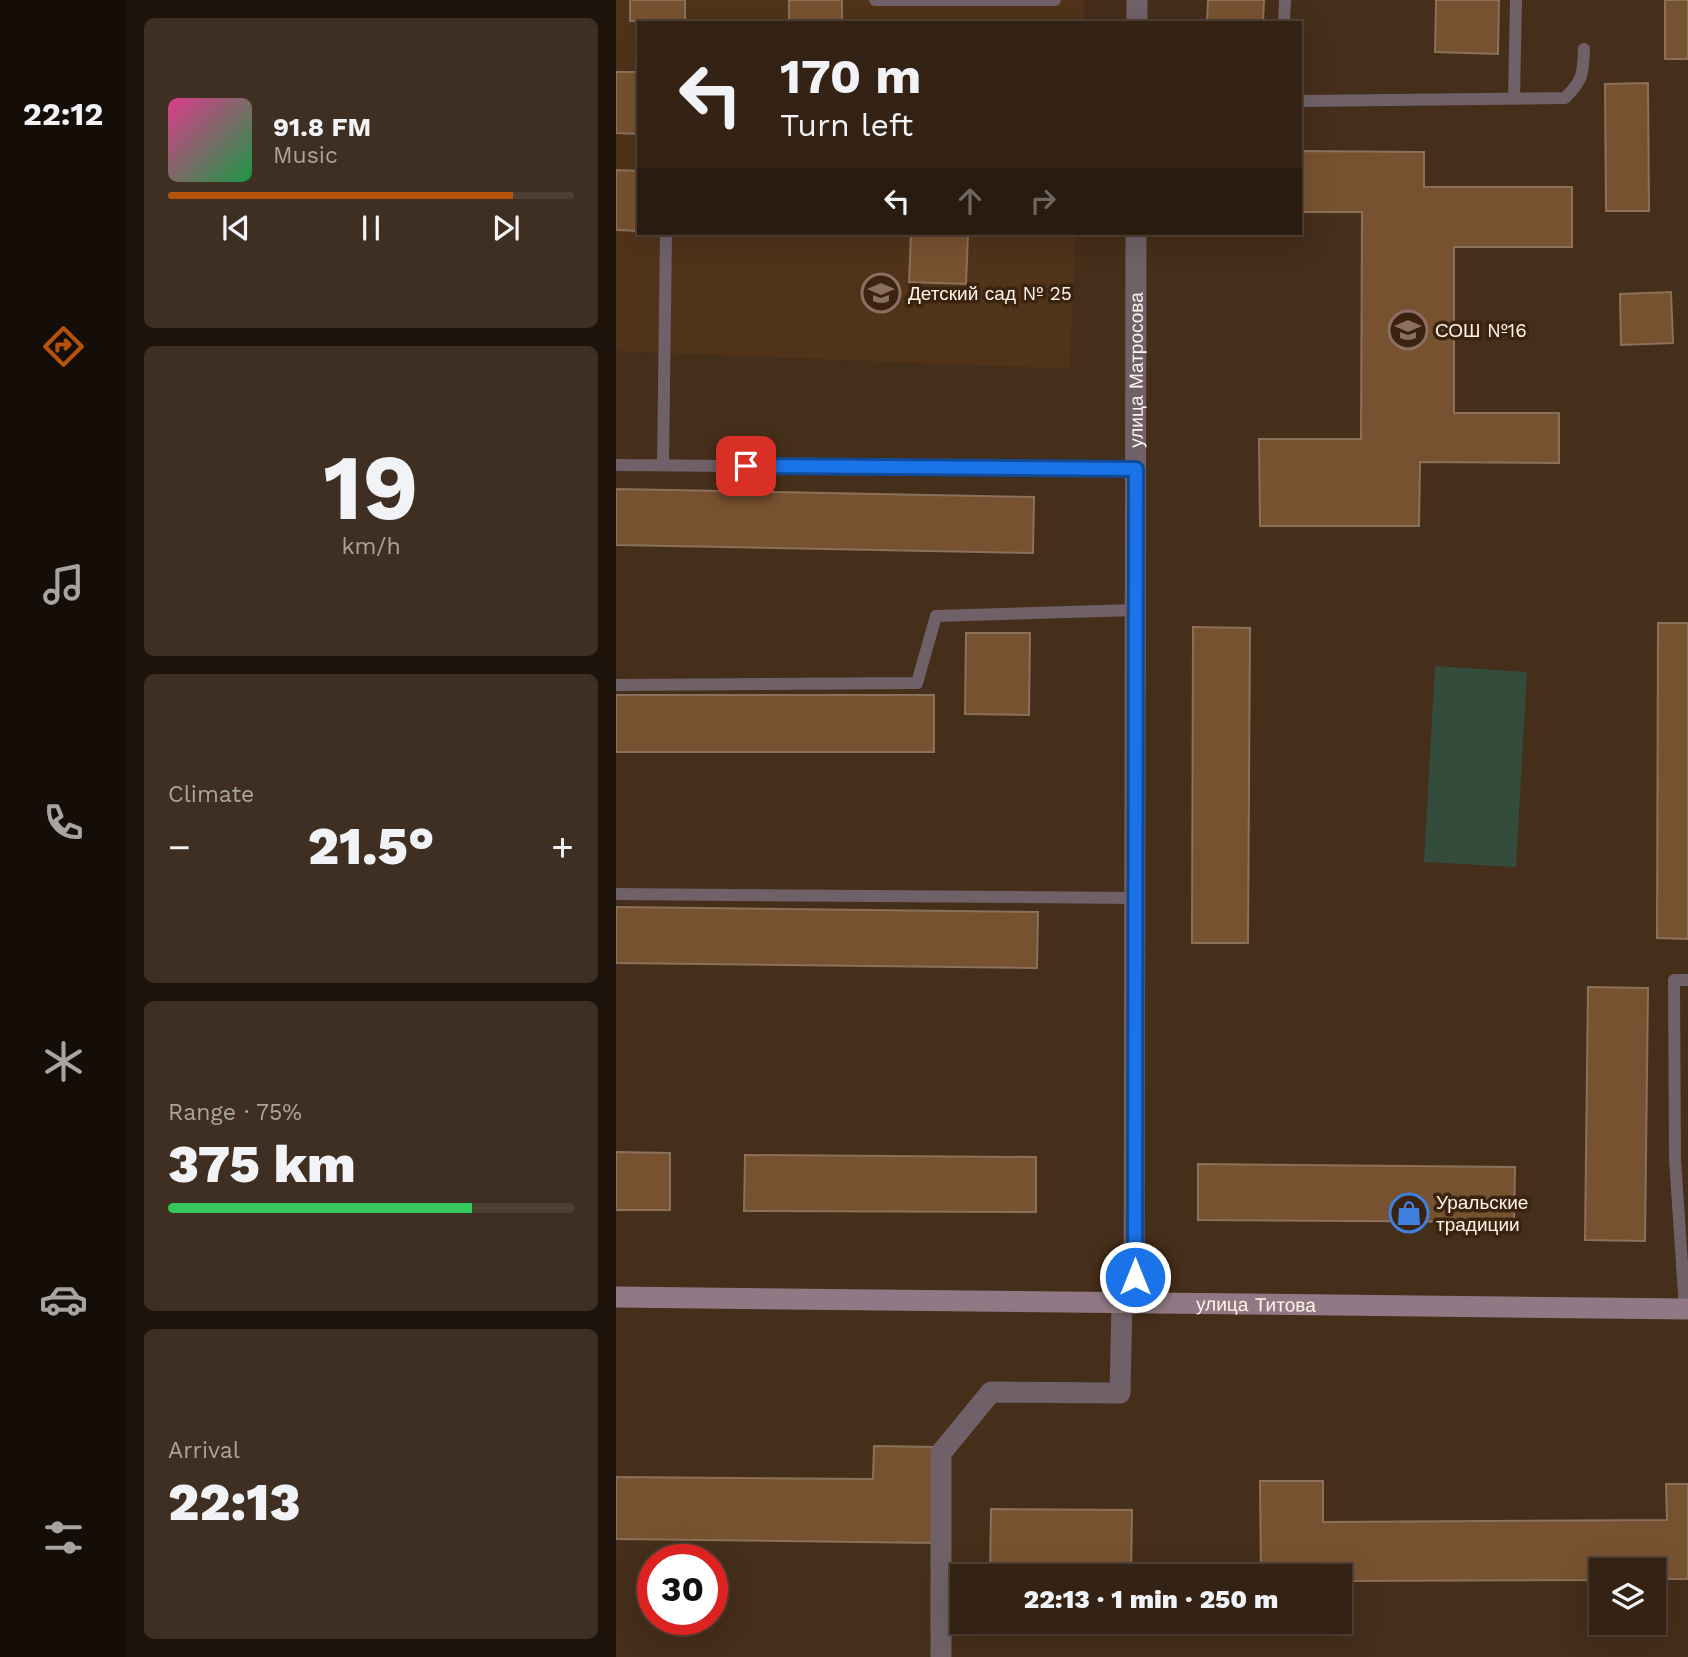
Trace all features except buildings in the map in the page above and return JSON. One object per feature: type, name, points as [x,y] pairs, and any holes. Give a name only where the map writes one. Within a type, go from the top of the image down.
[{"type":"street","points":[[1136,21],[1137,0]]},
{"type":"street","name":"улица Матросова","points":[[941,1657],[941,1453],[991,1392],[1120,1393],[1128,1303],[1135,898],[1136,235]]},
{"type":"street","name":"улица Титова","points":[[616,1297],[1687,1309]]},
{"type":"lane","points":[[875,0],[1055,0]]},
{"type":"lane","points":[[1284,0],[1284,21]]},
{"type":"lane","points":[[1514,99],[1516,0]]},
{"type":"lane","points":[[1302,101],[1565,98],[1579,83],[1583,72],[1584,49]]},
{"type":"lane","points":[[663,465],[666,235]]},
{"type":"lane","points":[[616,465],[1136,469]]},
{"type":"lane","points":[[616,685],[917,683],[936,616],[1136,610]]},
{"type":"lane","points":[[616,894],[1135,898]]},
{"type":"lane","points":[[1687,1309],[1674,980],[1688,979]]},
{"type":"shaded area","name":"Детский сад № 25","points":[[616,0],[1084,0],[1083,21],[637,21],[637,235],[1075,235],[1070,369],[616,351]]},
{"type":"green space","points":[[1435,666],[1527,672],[1516,867],[1424,862]]},
{"type":"place","name":"Детский сад № 25","points":[[881,293]]},
{"type":"place","name":"СОШ №16","points":[[1408,330]]},
{"type":"place","name":"Уральские традиции","points":[[1409,1213]]},
{"type":"route","points":[[746,466],[1136,469],[1135,1277]]}]
